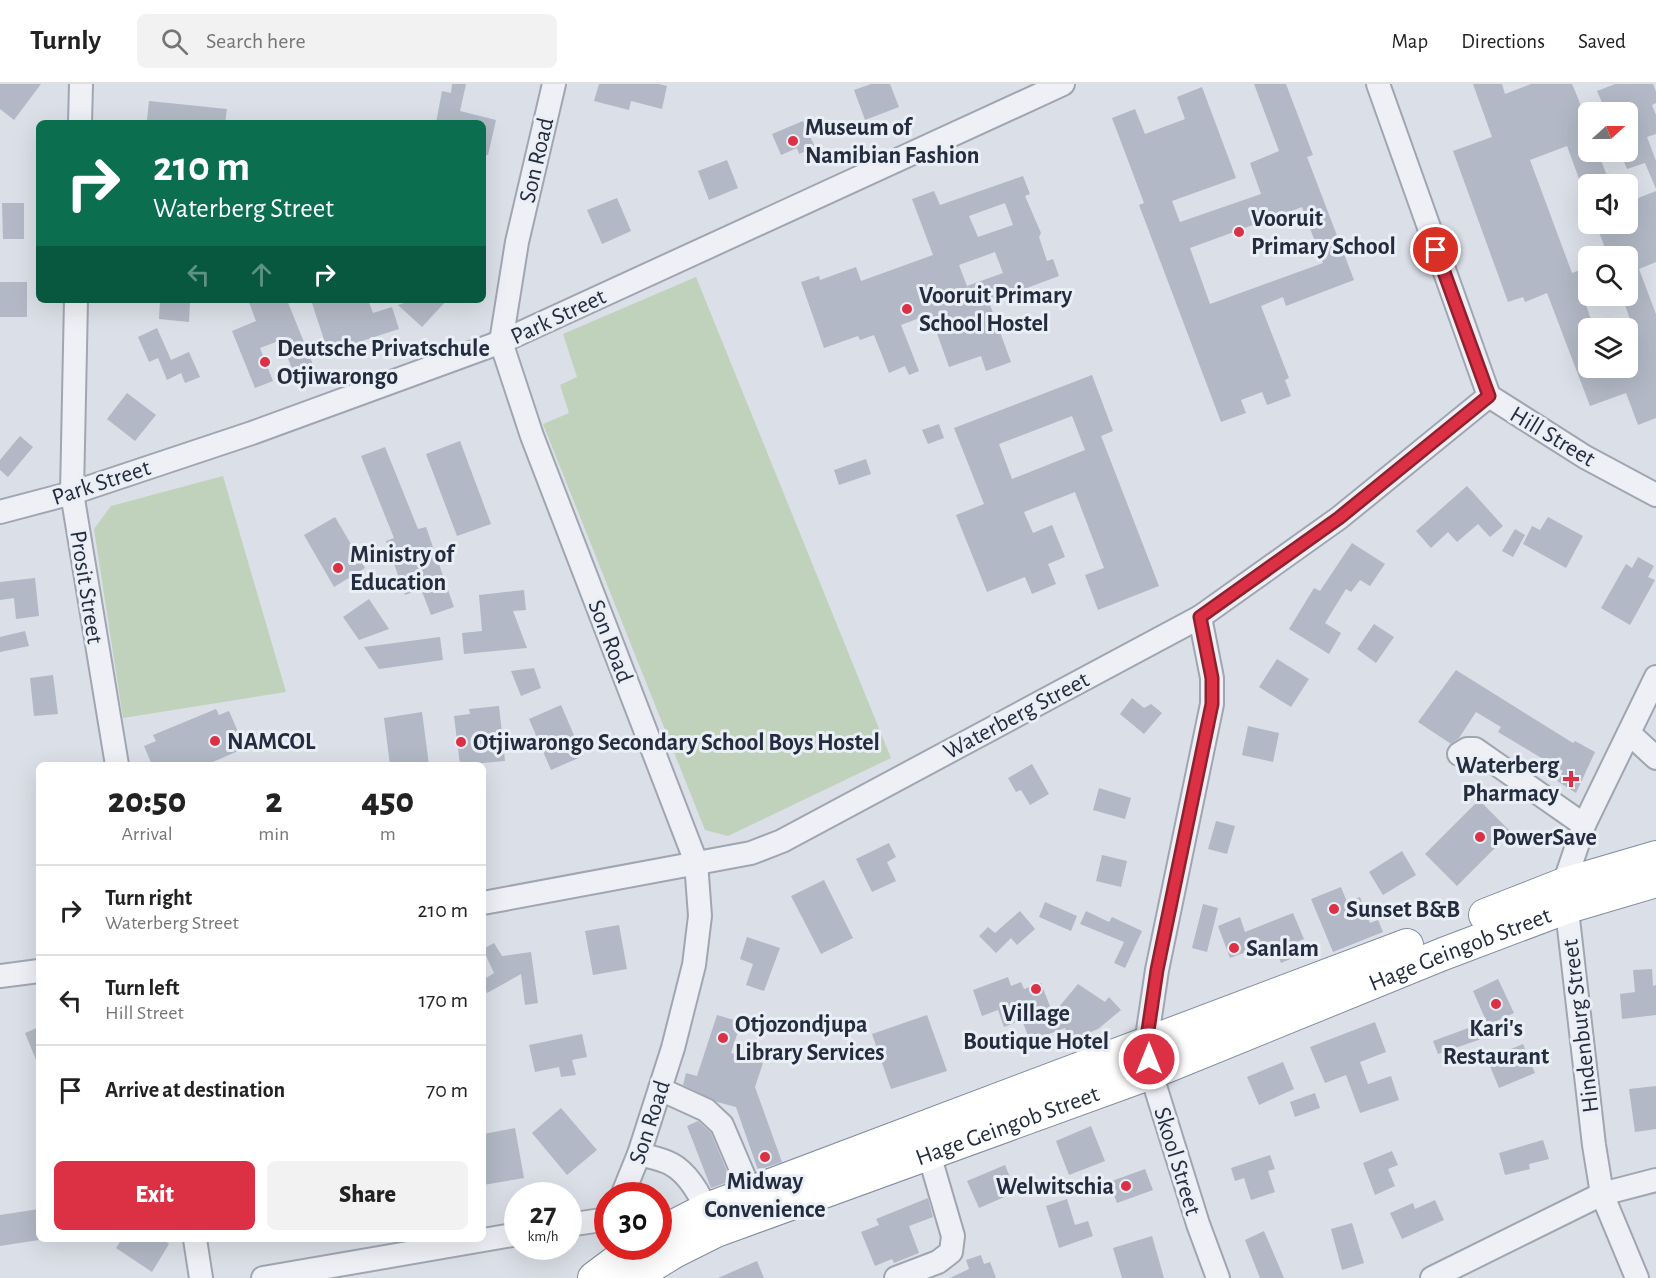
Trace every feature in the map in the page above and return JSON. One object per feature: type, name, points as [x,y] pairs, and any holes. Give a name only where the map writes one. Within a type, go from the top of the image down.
[{"type":"highway","name":"Hage Geingob Street","points":[[672,1230],[711,1220],[770,1194],[1149,1059],[1565,896],[1656,857]]},
{"type":"highway","name":"Hage Geingob Street","points":[[1565,896],[1656,881]]},
{"type":"highway","name":"Hage Geingob Street","points":[[770,1194],[929,1154],[1149,1059]]},
{"type":"highway","name":"Hage Geingob Street","points":[[594,1278],[635,1262],[674,1252],[711,1220]]},
{"type":"street","points":[[81,84],[81,120]]},
{"type":"street","name":"Son Road","points":[[554,84],[517,242],[501,342],[532,436],[696,862],[700,916],[694,965],[660,1089],[628,1182]]},
{"type":"street","name":"Park Street","points":[[0,512],[72,493],[252,433],[501,342],[1063,84]]},
{"type":"street","name":"Hill Street","points":[[1378,84],[1489,396],[1585,457],[1656,495]]},
{"type":"street","name":"Prosit Street","points":[[76,303],[72,493],[117,762]]},
{"type":"street","name":"Waterberg Street","points":[[486,902],[751,853],[782,841],[1200,617],[1339,518],[1489,396]]},
{"type":"street","name":"Skool Street","points":[[1200,617],[1212,678],[1212,704],[1157,970],[1149,1059],[1198,1224],[1218,1278]]},
{"type":"street","name":"Hindenburg Street","points":[[1637,1278],[1602,1194],[1565,896],[1584,825],[1656,677]]},
{"type":"street","points":[[1629,733],[1656,758]]},
{"type":"street","points":[[1459,753],[1467,749],[1475,749],[1584,825]]},
{"type":"street","points":[[0,976],[36,971]]},
{"type":"street","points":[[660,1089],[715,1115],[770,1194]]},
{"type":"street","points":[[639,1154],[669,1163],[683,1173],[711,1220]]},
{"type":"street","points":[[896,1278],[938,1262],[951,1252],[953,1236],[929,1154]]},
{"type":"street","points":[[1432,1278],[1602,1194],[1656,1180]]},
{"type":"street","points":[[486,1240],[504,1236]]},
{"type":"street","points":[[195,1242],[201,1278]]},
{"type":"street","points":[[263,1278],[472,1242]]},
{"type":"green space","points":[[696,277],[891,758],[728,836],[705,830],[543,424],[569,413],[560,385],[577,377],[563,334]]},
{"type":"green space","points":[[223,476],[286,692],[123,718],[94,529],[111,506]]},
{"type":"building","points":[[0,84],[41,84],[14,120],[0,109]]},
{"type":"building","points":[[452,84],[466,84],[460,111],[496,120],[488,155],[486,155],[486,120],[437,120],[442,91],[451,93]]},
{"type":"building","points":[[599,84],[667,86],[662,109],[631,101],[629,110],[594,101]]},
{"type":"building","points":[[871,84],[890,84],[899,107],[865,120],[854,90]]},
{"type":"building","points":[[1254,84],[1286,84],[1313,155],[1307,157],[1354,280],[1286,306],[1283,297],[1261,306],[1289,378],[1285,380],[1291,396],[1267,405],[1262,392],[1241,400],[1246,413],[1221,422],[1139,205],[1144,203],[1112,118],[1135,109],[1145,134],[1185,119],[1177,97],[1202,87],[1236,178],[1172,201],[1180,222],[1261,194],[1250,163],[1279,151]],"holes":[[[1302,207],[1323,263],[1210,304],[1190,248]]]},
{"type":"building","points":[[1473,84],[1502,84],[1505,94],[1531,84],[1572,84],[1579,102],[1578,162],[1602,162],[1606,174],[1578,174],[1578,176],[1567,146],[1530,160],[1572,273],[1578,271],[1578,306],[1586,306],[1591,318],[1578,318],[1578,374],[1547,293],[1525,302],[1523,297],[1508,302],[1453,151],[1492,137]]},
{"type":"building","points":[[1615,84],[1653,84],[1656,92],[1656,103],[1652,105],[1656,115],[1656,134],[1647,137],[1656,161],[1656,189],[1645,163],[1627,169],[1624,162],[1638,162],[1638,102],[1602,102],[1597,91]]},
{"type":"building","points":[[149,101],[227,109],[225,120],[147,120]]},
{"type":"building","name":"Museum of Namibian Fashion","points":[[803,121],[815,147],[799,154],[797,148],[781,155],[772,134]]},
{"type":"building","points":[[727,160],[738,188],[709,200],[698,171]]},
{"type":"building","points":[[1023,176],[1030,194],[1025,196],[1041,233],[1039,237],[1047,261],[1053,259],[1059,276],[989,302],[1011,362],[986,371],[981,356],[949,367],[930,314],[901,325],[919,371],[909,375],[905,366],[889,373],[874,335],[860,340],[858,336],[824,348],[801,282],[819,276],[820,280],[856,267],[861,281],[933,255],[912,199],[934,191],[940,205]],"holes":[[[1005,203],[1013,225],[978,237],[969,216]],[[995,252],[1003,273],[967,286],[959,265]]]},
{"type":"building","points":[[1656,191],[1656,262],[1639,269],[1656,314],[1656,418],[1638,425],[1626,393],[1590,406],[1579,378],[1638,378],[1638,318],[1630,318],[1625,306],[1638,306],[1638,246],[1604,246],[1600,234],[1638,234],[1638,198]]},
{"type":"building","points":[[617,198],[631,231],[602,244],[587,210]]},
{"type":"building","points":[[2,203],[24,203],[24,239],[3,239]]},
{"type":"building","points":[[0,282],[27,282],[27,317],[0,317]]},
{"type":"building","points":[[160,303],[190,303],[189,322],[159,319]]},
{"type":"building","points":[[249,303],[288,303],[316,372],[296,380],[281,340],[260,348],[273,381],[255,388],[232,331],[256,321]]},
{"type":"building","points":[[312,303],[369,303],[373,313],[392,307],[399,329],[328,352]]},
{"type":"building","points":[[404,303],[444,303],[422,327],[398,305]]},
{"type":"building","points":[[157,328],[171,360],[189,352],[200,377],[185,383],[181,373],[167,380],[158,358],[149,362],[138,337]]},
{"type":"building","points":[[1092,375],[1113,431],[1101,436],[1159,586],[1098,610],[1085,575],[1104,568],[1075,492],[1024,512],[1033,533],[1052,525],[1065,557],[1048,564],[1056,584],[1032,594],[1025,577],[987,592],[956,515],[984,504],[954,428]],"holes":[[[1072,416],[1085,450],[1012,479],[999,444]]]},
{"type":"building","points":[[127,393],[156,415],[135,441],[107,419]]},
{"type":"building","points":[[939,424],[944,438],[928,444],[922,430]]},
{"type":"building","points":[[20,436],[33,447],[8,477],[0,470],[0,460]]},
{"type":"building","points":[[460,441],[491,524],[457,536],[426,454]]},
{"type":"building","points":[[385,447],[418,529],[426,527],[454,607],[431,615],[421,589],[405,595],[386,541],[394,538],[361,456]]},
{"type":"building","points":[[866,459],[871,474],[839,485],[834,470]]},
{"type":"building","points":[[1467,486],[1503,526],[1490,537],[1478,524],[1457,542],[1448,532],[1431,548],[1416,531]]},
{"type":"building","points":[[335,517],[365,568],[334,587],[304,535]]},
{"type":"building","points":[[1548,517],[1583,536],[1566,568],[1523,544],[1532,526],[1540,530]]},
{"type":"building","points":[[1515,529],[1525,535],[1513,557],[1502,551]]},
{"type":"building","points":[[1352,543],[1385,564],[1370,586],[1360,580],[1351,592],[1346,589],[1325,623],[1341,633],[1329,654],[1289,629],[1314,588],[1320,591]]},
{"type":"building","points":[[1638,557],[1654,566],[1648,577],[1655,580],[1630,625],[1601,608],[1626,564],[1632,568]]},
{"type":"building","points":[[35,578],[39,616],[16,619],[14,598],[0,600],[0,582]]},
{"type":"building","points":[[524,590],[526,610],[513,611],[527,648],[464,654],[462,633],[482,631],[479,595]]},
{"type":"building","points":[[369,599],[389,629],[359,640],[343,617]]},
{"type":"building","points":[[1374,624],[1394,637],[1376,663],[1357,649]]},
{"type":"building","points":[[25,631],[29,646],[0,652],[0,637]]},
{"type":"building","points":[[440,637],[443,660],[379,669],[364,647]]},
{"type":"building","points":[[1277,659],[1309,679],[1291,707],[1259,687]]},
{"type":"building","points":[[534,668],[541,688],[521,696],[511,671]]},
{"type":"building","points":[[1456,670],[1573,743],[1575,741],[1595,752],[1576,793],[1557,781],[1563,771],[1498,732],[1501,727],[1476,712],[1459,738],[1451,744],[1418,722]]},
{"type":"building","points":[[53,675],[58,714],[34,716],[30,678]]},
{"type":"building","points":[[1132,698],[1144,708],[1151,704],[1162,713],[1144,734],[1120,714]]},
{"type":"building","points":[[561,705],[583,756],[551,770],[529,719]]},
{"type":"building","points":[[499,706],[505,761],[460,762],[454,716],[470,714],[469,709]]},
{"type":"building","points":[[216,709],[219,715],[229,711],[245,748],[213,762],[151,762],[144,746],[156,741],[153,735]]},
{"type":"building","points":[[422,712],[429,762],[390,762],[384,718]]},
{"type":"building","points":[[1248,726],[1279,733],[1273,762],[1242,755]]},
{"type":"building","points":[[1032,764],[1049,794],[1030,805],[1021,790],[1016,792],[1008,778]]},
{"type":"building","points":[[1099,788],[1131,798],[1125,819],[1093,810]]},
{"type":"building","points":[[1479,800],[1511,832],[1457,886],[1425,854]]},
{"type":"building","points":[[1216,821],[1235,826],[1227,854],[1208,849]]},
{"type":"building","points":[[889,843],[896,857],[887,862],[896,881],[872,892],[856,859]]},
{"type":"building","points":[[1402,851],[1416,875],[1383,895],[1369,872]]},
{"type":"building","points":[[1102,855],[1127,861],[1121,887],[1096,881]]},
{"type":"building","points":[[824,880],[853,938],[821,954],[791,896]]},
{"type":"building","points":[[1341,887],[1347,902],[1360,897],[1370,923],[1378,920],[1383,932],[1333,952],[1311,899]]},
{"type":"building","points":[[1045,902],[1077,916],[1071,931],[1039,917]]},
{"type":"building","points":[[1203,904],[1218,908],[1207,952],[1192,948]]},
{"type":"building","points":[[1020,911],[1035,929],[1017,945],[1011,938],[996,953],[979,936],[988,927],[995,933]]},
{"type":"building","points":[[1086,911],[1109,922],[1112,917],[1142,931],[1125,968],[1114,963],[1124,942],[1080,924]]},
{"type":"building","points":[[1293,913],[1304,939],[1292,944],[1297,956],[1281,963],[1273,942],[1230,958],[1218,926],[1240,917],[1245,932]]},
{"type":"building","points":[[619,925],[627,969],[593,975],[585,931]]},
{"type":"building","points":[[747,937],[780,948],[764,991],[746,985],[753,964],[740,959]]},
{"type":"building","points":[[494,943],[502,956],[531,952],[538,1003],[525,1005],[521,974],[487,993],[486,978],[494,973],[486,956],[486,947]]},
{"type":"building","points":[[1652,969],[1653,986],[1656,985],[1656,1015],[1622,1019],[1620,994],[1635,992],[1633,970]]},
{"type":"building","points":[[1008,977],[1011,986],[1021,982],[1024,989],[1041,983],[1053,1014],[1078,984],[1105,1002],[1109,997],[1121,1010],[1098,1029],[1070,1041],[1065,1028],[1030,1041],[1022,1020],[1004,1027],[998,1010],[982,1016],[973,990]]},
{"type":"building","points":[[1498,979],[1514,1013],[1488,1025],[1473,991]]},
{"type":"building","points":[[717,1015],[741,1022],[731,1053],[763,1063],[755,1087],[782,1162],[758,1170],[736,1107],[717,1102],[683,1085],[686,1073],[697,1076]]},
{"type":"building","points":[[927,1015],[947,1071],[891,1089],[872,1034]]},
{"type":"building","points":[[1375,1022],[1386,1052],[1360,1062],[1368,1084],[1391,1076],[1399,1100],[1360,1113],[1346,1075],[1325,1083],[1310,1047]]},
{"type":"building","points":[[1482,1023],[1487,1037],[1438,1054],[1433,1041]]},
{"type":"building","points":[[36,1028],[36,1060],[25,1033]]},
{"type":"building","points":[[582,1034],[587,1057],[572,1060],[576,1075],[561,1077],[559,1067],[535,1072],[529,1045]]},
{"type":"building","points":[[1523,1044],[1535,1073],[1499,1088],[1487,1059]]},
{"type":"building","points":[[1283,1062],[1294,1089],[1259,1105],[1247,1077]]},
{"type":"building","points":[[1656,1086],[1656,1129],[1635,1132],[1629,1089]]},
{"type":"building","points":[[1315,1093],[1320,1108],[1295,1117],[1290,1102]]},
{"type":"building","points":[[561,1108],[597,1150],[567,1175],[532,1133]]},
{"type":"building","points":[[698,1121],[711,1133],[731,1181],[711,1188],[687,1126]]},
{"type":"building","points":[[1091,1126],[1105,1161],[1069,1175],[1056,1141]]},
{"type":"building","points":[[515,1128],[524,1178],[486,1184],[486,1133]]},
{"type":"building","points":[[1543,1140],[1549,1159],[1529,1164],[1530,1169],[1505,1175],[1499,1153]]},
{"type":"building","points":[[1392,1151],[1398,1165],[1388,1169],[1395,1186],[1375,1195],[1363,1163]]},
{"type":"building","points":[[1270,1155],[1275,1169],[1268,1171],[1275,1192],[1251,1200],[1244,1178],[1235,1181],[1231,1168]]},
{"type":"building","points":[[1005,1165],[1016,1192],[979,1208],[967,1181]]},
{"type":"building","points":[[1145,1169],[1153,1190],[1117,1203],[1109,1182]]},
{"type":"building","points":[[928,1198],[933,1217],[909,1226],[919,1253],[894,1263],[892,1259],[875,1266],[861,1232],[879,1225],[876,1219]]},
{"type":"building","points":[[1067,1199],[1075,1225],[1088,1221],[1093,1236],[1059,1248],[1046,1206]]},
{"type":"building","points":[[1435,1200],[1444,1220],[1402,1239],[1390,1213],[1413,1203],[1415,1209]]},
{"type":"building","points":[[36,1209],[36,1240],[0,1246],[0,1215]]},
{"type":"building","points":[[1352,1223],[1364,1263],[1342,1270],[1331,1229]]},
{"type":"building","points":[[1264,1231],[1284,1278],[1260,1278],[1245,1240]]},
{"type":"building","points":[[1152,1236],[1164,1278],[1122,1278],[1113,1248]]},
{"type":"building","points":[[120,1242],[166,1242],[169,1244],[152,1272],[116,1248]]},
{"type":"building","points":[[981,1255],[984,1264],[990,1262],[996,1278],[950,1278],[969,1269],[966,1260]]},
{"type":"building","points":[[757,1261],[764,1278],[718,1278]]},
{"type":"place","name":"Museum of Namibian Fashion","points":[[793,141]]},
{"type":"place","name":"Vooruit Primary School","points":[[1239,232]]},
{"type":"place","name":"Vooruit Primary School Hostel","points":[[907,309]]},
{"type":"place","name":"Deutsche Privatschule Otjiwarongo","points":[[265,362]]},
{"type":"place","name":"Ministry of Education","points":[[338,568]]},
{"type":"place","name":"NAMCOL","points":[[215,741]]},
{"type":"place","name":"Otjiwarongo Secondary School Boys Hostel","points":[[461,742]]},
{"type":"place","name":"Waterberg Pharmacy","points":[[1571,779]]},
{"type":"place","name":"PowerSave","points":[[1480,837]]},
{"type":"place","name":"Sunset B&B","points":[[1334,909]]},
{"type":"place","name":"Sanlam","points":[[1234,948]]},
{"type":"place","name":"Village Boutique Hotel","points":[[1036,989]]},
{"type":"place","name":"Kari's Restaurant","points":[[1496,1004]]},
{"type":"place","name":"Otjozondjupa Library Services","points":[[723,1038]]},
{"type":"place","name":"Midway Convenience","points":[[765,1157]]},
{"type":"place","name":"Welwitschia","points":[[1126,1186]]},
{"type":"route","points":[[1149,1059],[1146,1044],[1157,970],[1212,704],[1212,678],[1200,617],[1339,518],[1489,396],[1436,250]]}]
